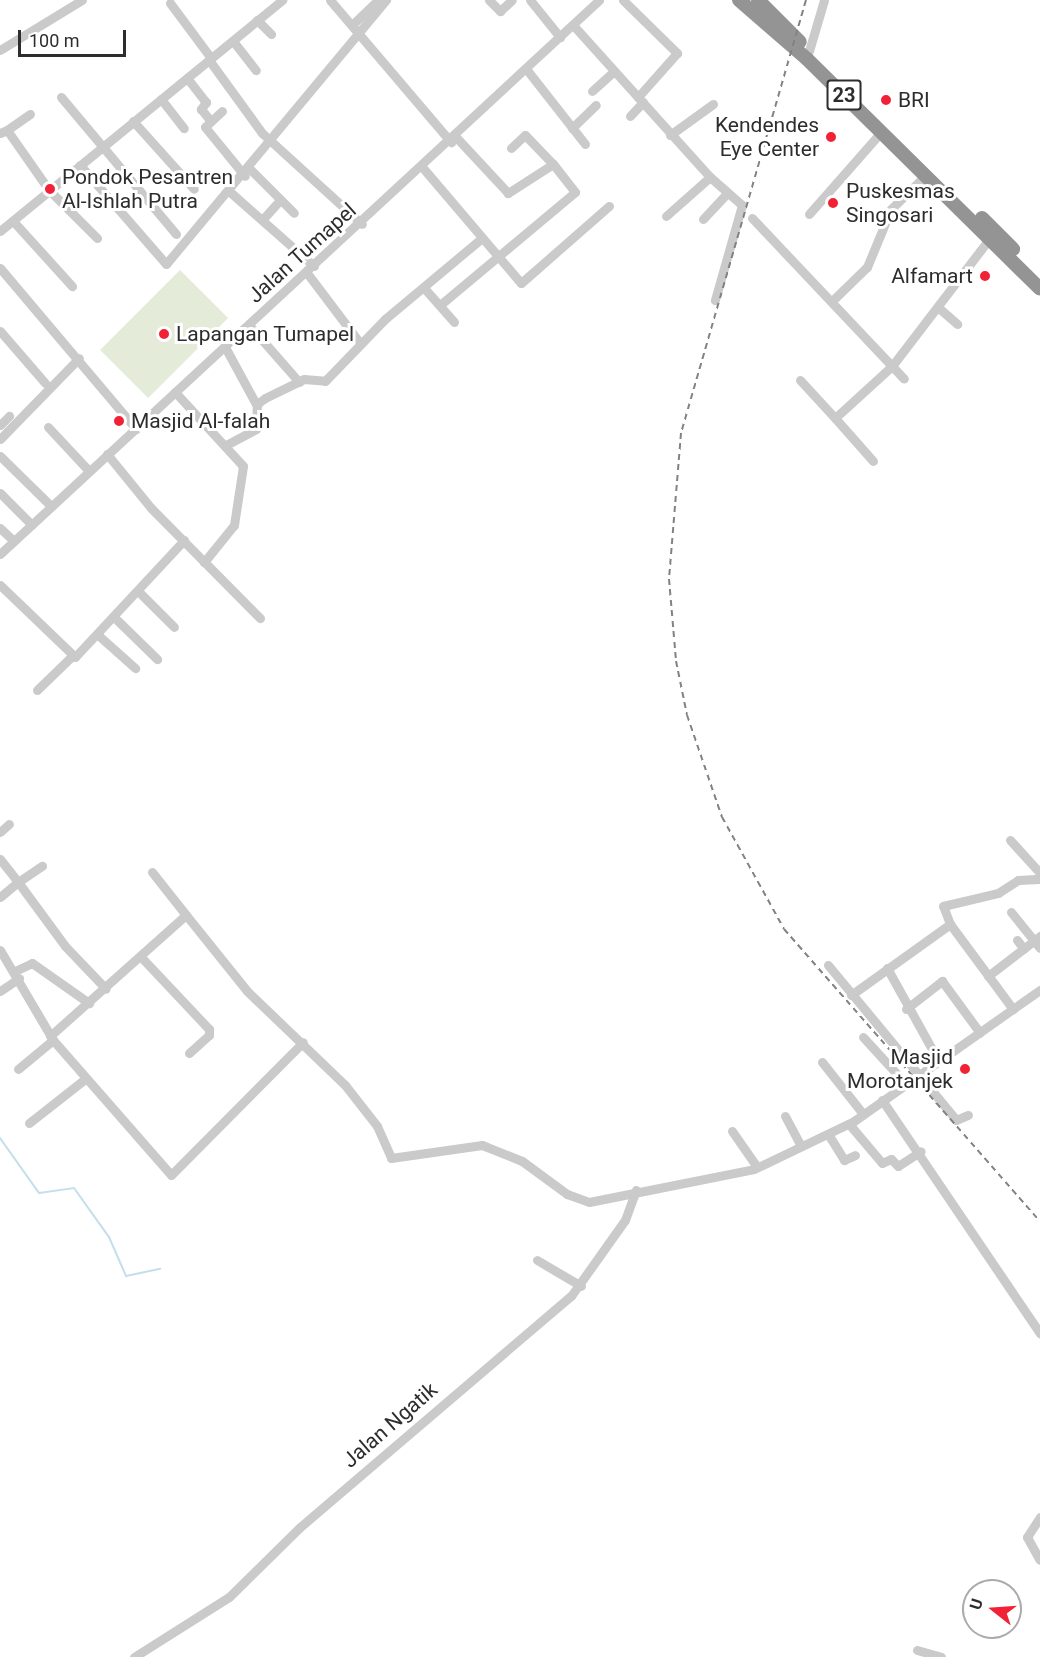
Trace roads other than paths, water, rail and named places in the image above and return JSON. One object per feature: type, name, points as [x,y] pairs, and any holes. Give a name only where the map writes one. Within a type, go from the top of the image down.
[{"type":"highway","name":"23","points":[[739,0],[889,135],[1040,276]]},
{"type":"highway","name":"23","points":[[758,0],[810,51],[926,175],[1040,289]]},
{"type":"street","points":[[0,50],[82,0]]},
{"type":"street","points":[[330,0],[453,140],[508,193],[553,164]]},
{"type":"street","points":[[80,165],[163,261],[230,192],[267,137],[378,0]]},
{"type":"street","points":[[355,28],[386,0]]},
{"type":"street","points":[[489,0],[500,11],[512,0]]},
{"type":"street","name":"Jalan Tumapel","points":[[0,554],[423,168],[599,0]]},
{"type":"street","points":[[623,0],[677,53],[640,99],[630,116]]},
{"type":"street","points":[[810,51],[824,0]]},
{"type":"street","points":[[0,231],[232,41],[276,2]]},
{"type":"street","points":[[536,2],[560,37]]},
{"type":"street","points":[[170,3],[267,137],[362,224]]},
{"type":"street","points":[[257,20],[271,34]]},
{"type":"street","points":[[573,25],[670,135],[710,177],[742,205],[715,300]]},
{"type":"street","points":[[232,41],[256,70]]},
{"type":"street","points":[[527,70],[585,144]]},
{"type":"street","points":[[592,91],[614,71]]},
{"type":"street","points":[[187,78],[206,102],[201,109],[210,120]]},
{"type":"street","points":[[61,97],[101,148],[176,234]]},
{"type":"street","points":[[161,99],[184,128]]},
{"type":"street","points":[[670,135],[712,104]]},
{"type":"street","points":[[572,128],[596,105]]},
{"type":"street","points":[[222,111],[205,127],[233,161],[294,213]]},
{"type":"street","points":[[30,114],[4,132],[49,190],[97,238]]},
{"type":"street","points":[[133,121],[194,189]]},
{"type":"street","points":[[440,305],[573,194],[553,164],[526,135],[511,148]]},
{"type":"street","points":[[809,214],[889,135]]},
{"type":"street","points":[[423,168],[497,258],[524,283],[609,206]]},
{"type":"street","points":[[832,301],[867,267],[891,210],[926,175]]},
{"type":"street","points":[[666,216],[710,177]]},
{"type":"street","points":[[230,192],[314,266]]},
{"type":"street","points":[[703,219],[727,193]]},
{"type":"street","points":[[262,220],[280,200]]},
{"type":"street","points":[[752,218],[904,379]]},
{"type":"street","points":[[13,220],[72,286]]},
{"type":"street","points":[[257,406],[299,382],[324,381],[360,343],[482,238]]},
{"type":"street","points":[[835,418],[892,366],[940,309],[989,238]]},
{"type":"street","points":[[0,268],[76,354],[136,429]]},
{"type":"street","points":[[307,273],[360,343]]},
{"type":"street","points":[[425,289],[454,322]]},
{"type":"street","points":[[940,309],[957,324]]},
{"type":"street","points":[[249,325],[299,382]]},
{"type":"street","points":[[0,331],[45,383]]},
{"type":"street","points":[[225,347],[257,406],[256,429],[226,445]]},
{"type":"street","points":[[0,440],[76,354]]},
{"type":"street","points":[[800,380],[873,461]]},
{"type":"street","points":[[175,392],[243,466],[239,510],[234,525],[204,562]]},
{"type":"street","points":[[0,425],[9,416]]},
{"type":"street","points":[[48,427],[89,471]]},
{"type":"street","points":[[107,454],[204,562],[260,618]]},
{"type":"street","points":[[0,456],[51,506]]},
{"type":"street","points":[[0,493],[32,525]]},
{"type":"street","points":[[0,528],[14,541]]},
{"type":"street","points":[[37,690],[140,593],[184,540]]},
{"type":"street","points":[[0,585],[71,657]]},
{"type":"street","points":[[140,593],[174,627]]},
{"type":"street","points":[[115,618],[157,659]]},
{"type":"street","points":[[98,635],[135,669]]},
{"type":"street","points":[[0,832],[9,824]]},
{"type":"street","points":[[1010,840],[1040,873]]},
{"type":"street","points":[[0,859],[65,946],[106,989]]},
{"type":"street","points":[[0,897],[42,866]]},
{"type":"street","points":[[152,872],[247,991],[303,1042],[360,1104],[397,1161],[482,1145],[522,1161],[583,1202],[636,1190],[698,1183],[757,1167],[800,1144],[849,1124],[1040,990]]},
{"type":"street","points":[[1013,1009],[941,911],[945,905],[998,893],[1027,877],[1040,879]]},
{"type":"street","points":[[988,976],[1038,941],[1011,912]]},
{"type":"street","points":[[18,1069],[89,1003],[142,958],[186,915]]},
{"type":"street","points":[[851,995],[950,924]]},
{"type":"street","points":[[1017,940],[1024,950]]},
{"type":"street","points":[[0,950],[17,974],[51,1038],[166,1172],[174,1175],[303,1042]]},
{"type":"street","points":[[142,958],[209,1029],[189,1053]]},
{"type":"street","points":[[0,991],[32,963],[89,1003]]},
{"type":"street","points":[[828,965],[956,1120],[968,1115]]},
{"type":"street","points":[[887,968],[906,1009],[938,1060]]},
{"type":"street","points":[[906,1009],[942,981],[980,1033]]},
{"type":"street","points":[[864,1037],[906,1084]]},
{"type":"street","points":[[822,1062],[863,1114]]},
{"type":"street","points":[[29,1123],[85,1079]]},
{"type":"street","points":[[882,1100],[919,1148],[1040,1333]]},
{"type":"street","points":[[785,1116],[800,1144]]},
{"type":"street","points":[[849,1124],[882,1163],[891,1159],[898,1166],[919,1148]]},
{"type":"street","points":[[732,1131],[744,1139],[757,1167]]},
{"type":"street","points":[[828,1134],[844,1160],[855,1155]]},
{"type":"street","name":"Jalan Ngatik","points":[[134,1657],[229,1597],[298,1528],[581,1286],[626,1220],[636,1190]]},
{"type":"street","points":[[537,1260],[581,1286]]},
{"type":"street","points":[[1040,1517],[1027,1537],[1040,1560]]},
{"type":"street","points":[[917,1650],[941,1657]]},
{"type":"waterway","points":[[0,1138],[39,1193],[74,1188],[109,1237],[126,1276],[160,1269]]},
{"type":"railway","points":[[806,0],[681,433],[669,579],[676,661],[687,715],[722,817],[784,929],[1040,1221]]},
{"type":"place","name":"BRI","points":[[886,100]]},
{"type":"place","name":"Kendendes Eye Center","points":[[831,137]]},
{"type":"place","name":"Pondok Pesantren Al-Ishlah Putra","points":[[50,189]]},
{"type":"place","name":"Puskesmas Singosari","points":[[833,203]]},
{"type":"place","name":"Alfamart","points":[[985,276]]},
{"type":"place","name":"Lapangan Tumapel","points":[[164,334]]},
{"type":"place","name":"Masjid Al-falah","points":[[119,421]]},
{"type":"place","name":"Masjid Morotanjek","points":[[965,1069]]}]
